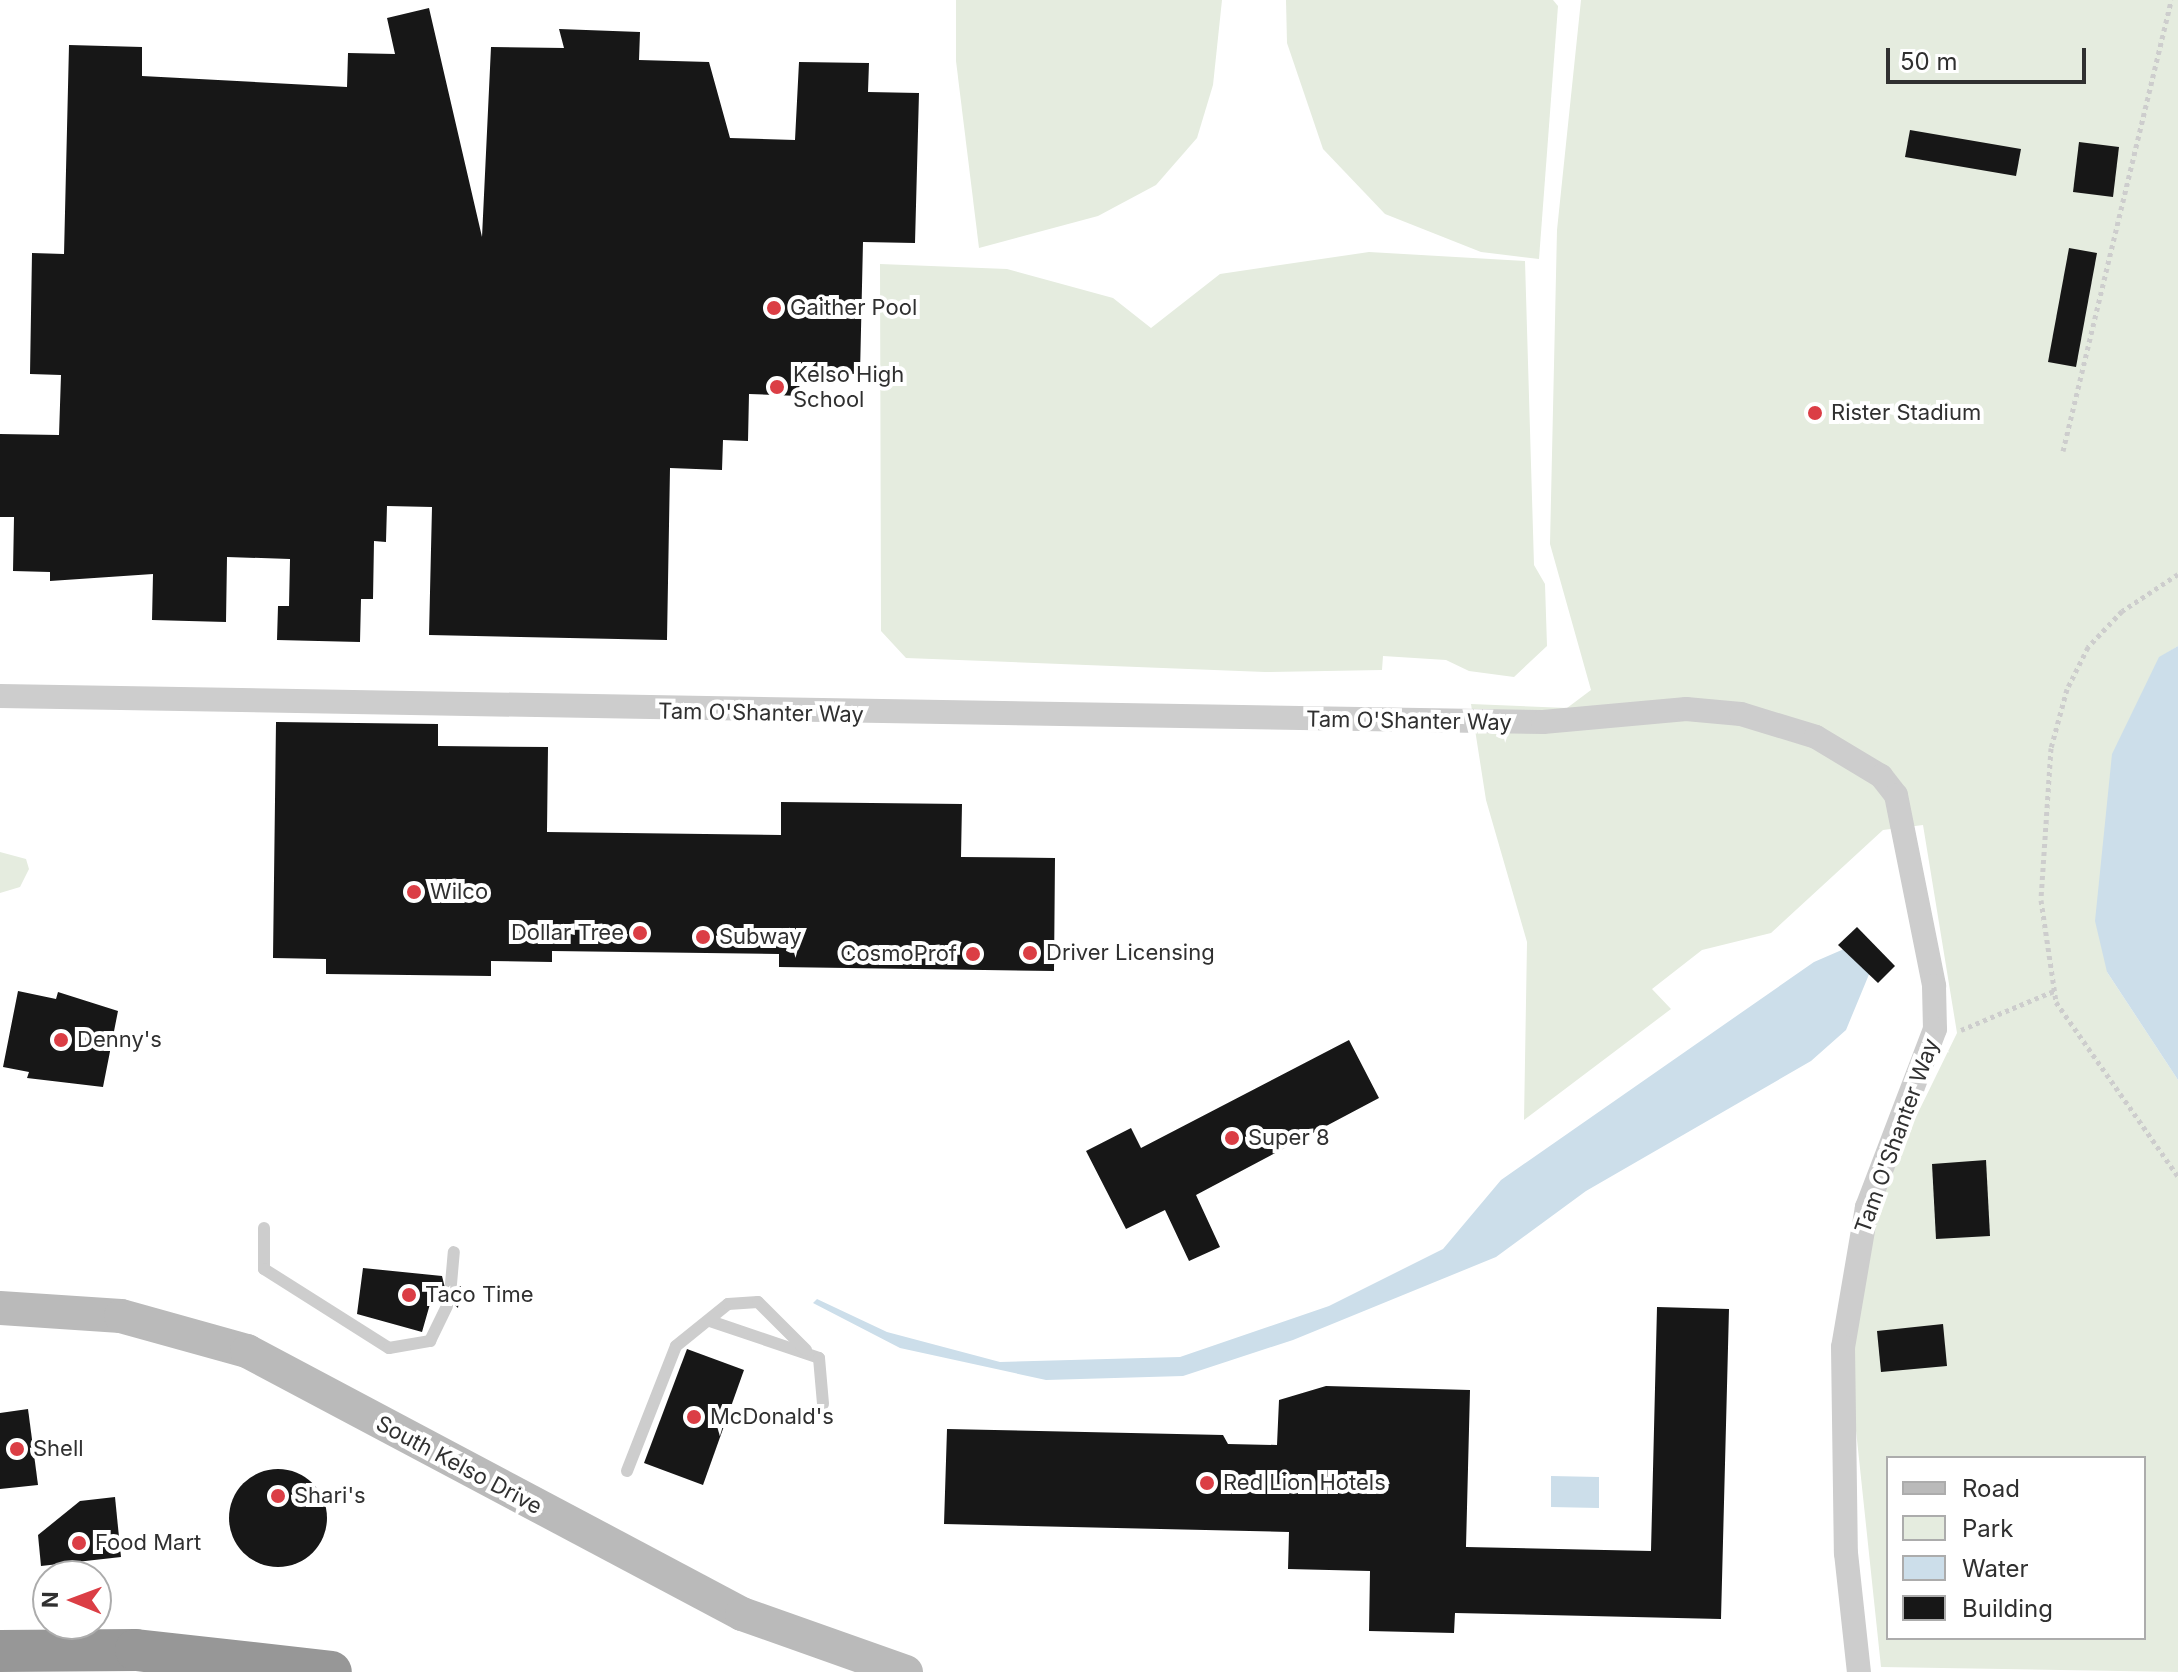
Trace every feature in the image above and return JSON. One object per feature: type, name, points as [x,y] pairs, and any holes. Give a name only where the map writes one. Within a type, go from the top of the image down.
[{"type":"highway","points":[[0,1651],[136,1650],[331,1672]]},
{"type":"main road","name":"South Kelso Drive","points":[[0,1308],[121,1316],[247,1351],[742,1614],[906,1672]]},
{"type":"street","name":"Tam O'Shanter Way","points":[[0,696],[1543,722],[1686,709],[1741,714],[1816,737],[1881,776],[1896,795],[1934,986],[1935,1029],[1867,1207],[1843,1347],[1846,1553],[1859,1672]]},
{"type":"lane","points":[[264,1228],[264,1269],[389,1348],[430,1341],[447,1306]]},
{"type":"lane","points":[[451,1284],[454,1252]]},
{"type":"lane","points":[[627,1471],[676,1346],[737,1300],[758,1302],[806,1350],[819,1358],[823,1404]]},
{"type":"lane","points":[[710,1321],[806,1350]]},
{"type":"path","points":[[2063,451],[2171,0]]},
{"type":"path","points":[[2178,574],[2122,611],[2088,647],[2067,689],[2044,819],[2041,900],[2054,991],[2082,1044],[2178,1176]]},
{"type":"path","points":[[1960,1032],[1965,1023],[2054,991]]},
{"type":"green space","points":[[956,0],[1222,0],[1213,85],[1197,138],[1156,185],[1098,216],[979,248],[956,61]]},
{"type":"green space","points":[[1286,0],[1553,0],[1558,6],[1539,259],[1481,252],[1385,214],[1323,149],[1287,43]]},
{"type":"green space","points":[[1581,0],[2178,0],[2178,646],[2159,658],[2107,972],[2178,1080],[2178,1672],[1881,1667],[1855,1421],[1855,1298],[1889,1172],[1957,1033],[1923,825],[1883,830],[1771,933],[1702,950],[1652,989],[1671,1009],[1524,1120],[1527,942],[1486,800],[1471,704],[1567,708],[1591,690],[1550,544],[1557,230]]},
{"type":"green space","points":[[1369,252],[1525,261],[1534,565],[1545,584],[1547,646],[1514,677],[1469,671],[1446,660],[1383,656],[1382,670],[1265,672],[906,658],[881,631],[880,264],[1007,269],[1113,298],[1151,328],[1220,274]]},
{"type":"green space","points":[[0,852],[26,859],[29,869],[20,887],[0,893]]},
{"type":"water","points":[[2178,646],[2178,1080],[2107,972],[2095,921],[2112,754],[2159,657]]},
{"type":"water","points":[[1844,949],[1870,972],[1846,1030],[1811,1061],[1586,1191],[1496,1257],[1293,1340],[1183,1376],[1046,1380],[900,1348],[813,1303],[817,1299],[887,1332],[1000,1362],[1180,1357],[1329,1306],[1443,1249],[1501,1180],[1814,962]]},
{"type":"water","points":[[1551,1476],[1599,1477],[1599,1508],[1551,1507]]},
{"type":"building","points":[[429,8],[482,237],[491,47],[564,48],[559,29],[640,32],[639,60],[709,62],[730,138],[795,140],[799,62],[869,63],[868,92],[919,93],[915,243],[863,242],[860,374],[800,373],[799,396],[749,394],[748,441],[723,440],[722,470],[670,468],[667,640],[429,635],[432,507],[387,506],[386,542],[374,541],[373,599],[361,599],[360,642],[277,640],[278,606],[289,606],[290,559],[227,557],[226,622],[152,620],[153,574],[50,581],[50,572],[13,571],[14,517],[0,517],[0,434],[59,435],[61,375],[30,374],[32,253],[64,254],[69,45],[142,47],[142,76],[347,87],[348,53],[395,54],[387,18]]},
{"type":"building","points":[[1910,130],[2021,149],[2016,176],[1905,157]]},
{"type":"building","points":[[2079,142],[2119,147],[2113,197],[2073,192]]},
{"type":"building","points":[[2069,248],[2097,253],[2076,367],[2048,362]]},
{"type":"building","points":[[276,722],[438,724],[438,746],[548,747],[547,832],[781,835],[781,802],[962,804],[961,857],[1055,858],[1054,971],[779,967],[779,954],[552,951],[552,962],[491,961],[491,976],[326,974],[326,959],[273,958]]},
{"type":"building","points":[[1857,927],[1895,966],[1878,983],[1838,945]]},
{"type":"building","name":"Denny's","points":[[18,991],[56,999],[58,992],[118,1011],[103,1087],[27,1078],[29,1072],[3,1067]]},
{"type":"building","name":"Super 8","points":[[1349,1040],[1379,1098],[1196,1195],[1220,1247],[1189,1261],[1165,1210],[1126,1229],[1086,1151],[1131,1128],[1141,1148]]},
{"type":"building","points":[[1986,1160],[1990,1236],[1936,1239],[1932,1164]]},
{"type":"building","name":"Taco Time","points":[[363,1268],[442,1276],[446,1292],[461,1286],[458,1308],[447,1297],[430,1304],[422,1332],[357,1314]]},
{"type":"building","name":"Red Lion Hotels","points":[[1657,1307],[1729,1309],[1721,1619],[1455,1613],[1454,1633],[1369,1631],[1370,1571],[1288,1569],[1289,1532],[944,1524],[947,1429],[1223,1435],[1228,1444],[1277,1445],[1279,1400],[1326,1386],[1470,1390],[1466,1547],[1651,1551]]},
{"type":"building","points":[[1943,1324],[1947,1366],[1881,1372],[1877,1331]]},
{"type":"building","name":"McDonald's","points":[[687,1349],[744,1370],[703,1485],[644,1463]]},
{"type":"building","name":"Shell","points":[[28,1409],[38,1485],[0,1489],[0,1413]]},
{"type":"building","name":"Shari's","points":[[278,1469],[297,1473],[312,1484],[323,1499],[327,1518],[323,1537],[312,1552],[297,1563],[278,1567],[259,1563],[244,1552],[233,1537],[229,1518],[233,1499],[244,1484],[259,1473]]},
{"type":"building","name":"Food Mart","points":[[115,1497],[121,1557],[40,1560],[38,1535],[80,1501]]},
{"type":"place","name":"Gaither Pool","points":[[774,308]]},
{"type":"place","name":"Kelso High School","points":[[777,387]]},
{"type":"place","name":"Rister Stadium","points":[[1815,413]]},
{"type":"place","name":"Wilco","points":[[414,892]]},
{"type":"place","name":"Dollar Tree","points":[[640,933]]},
{"type":"place","name":"Subway","points":[[703,937]]},
{"type":"place","name":"Driver Licensing","points":[[1030,953]]},
{"type":"place","name":"CosmoProf","points":[[973,954]]},
{"type":"place","name":"Denny's","points":[[61,1040]]},
{"type":"place","name":"Super 8","points":[[1232,1138]]},
{"type":"place","name":"Taco Time","points":[[409,1295]]},
{"type":"place","name":"McDonald's","points":[[694,1417]]},
{"type":"place","name":"Shell","points":[[17,1449]]},
{"type":"place","name":"Red Lion Hotels","points":[[1207,1483]]},
{"type":"place","name":"Shari's","points":[[278,1496]]},
{"type":"place","name":"Food Mart","points":[[79,1543]]}]
